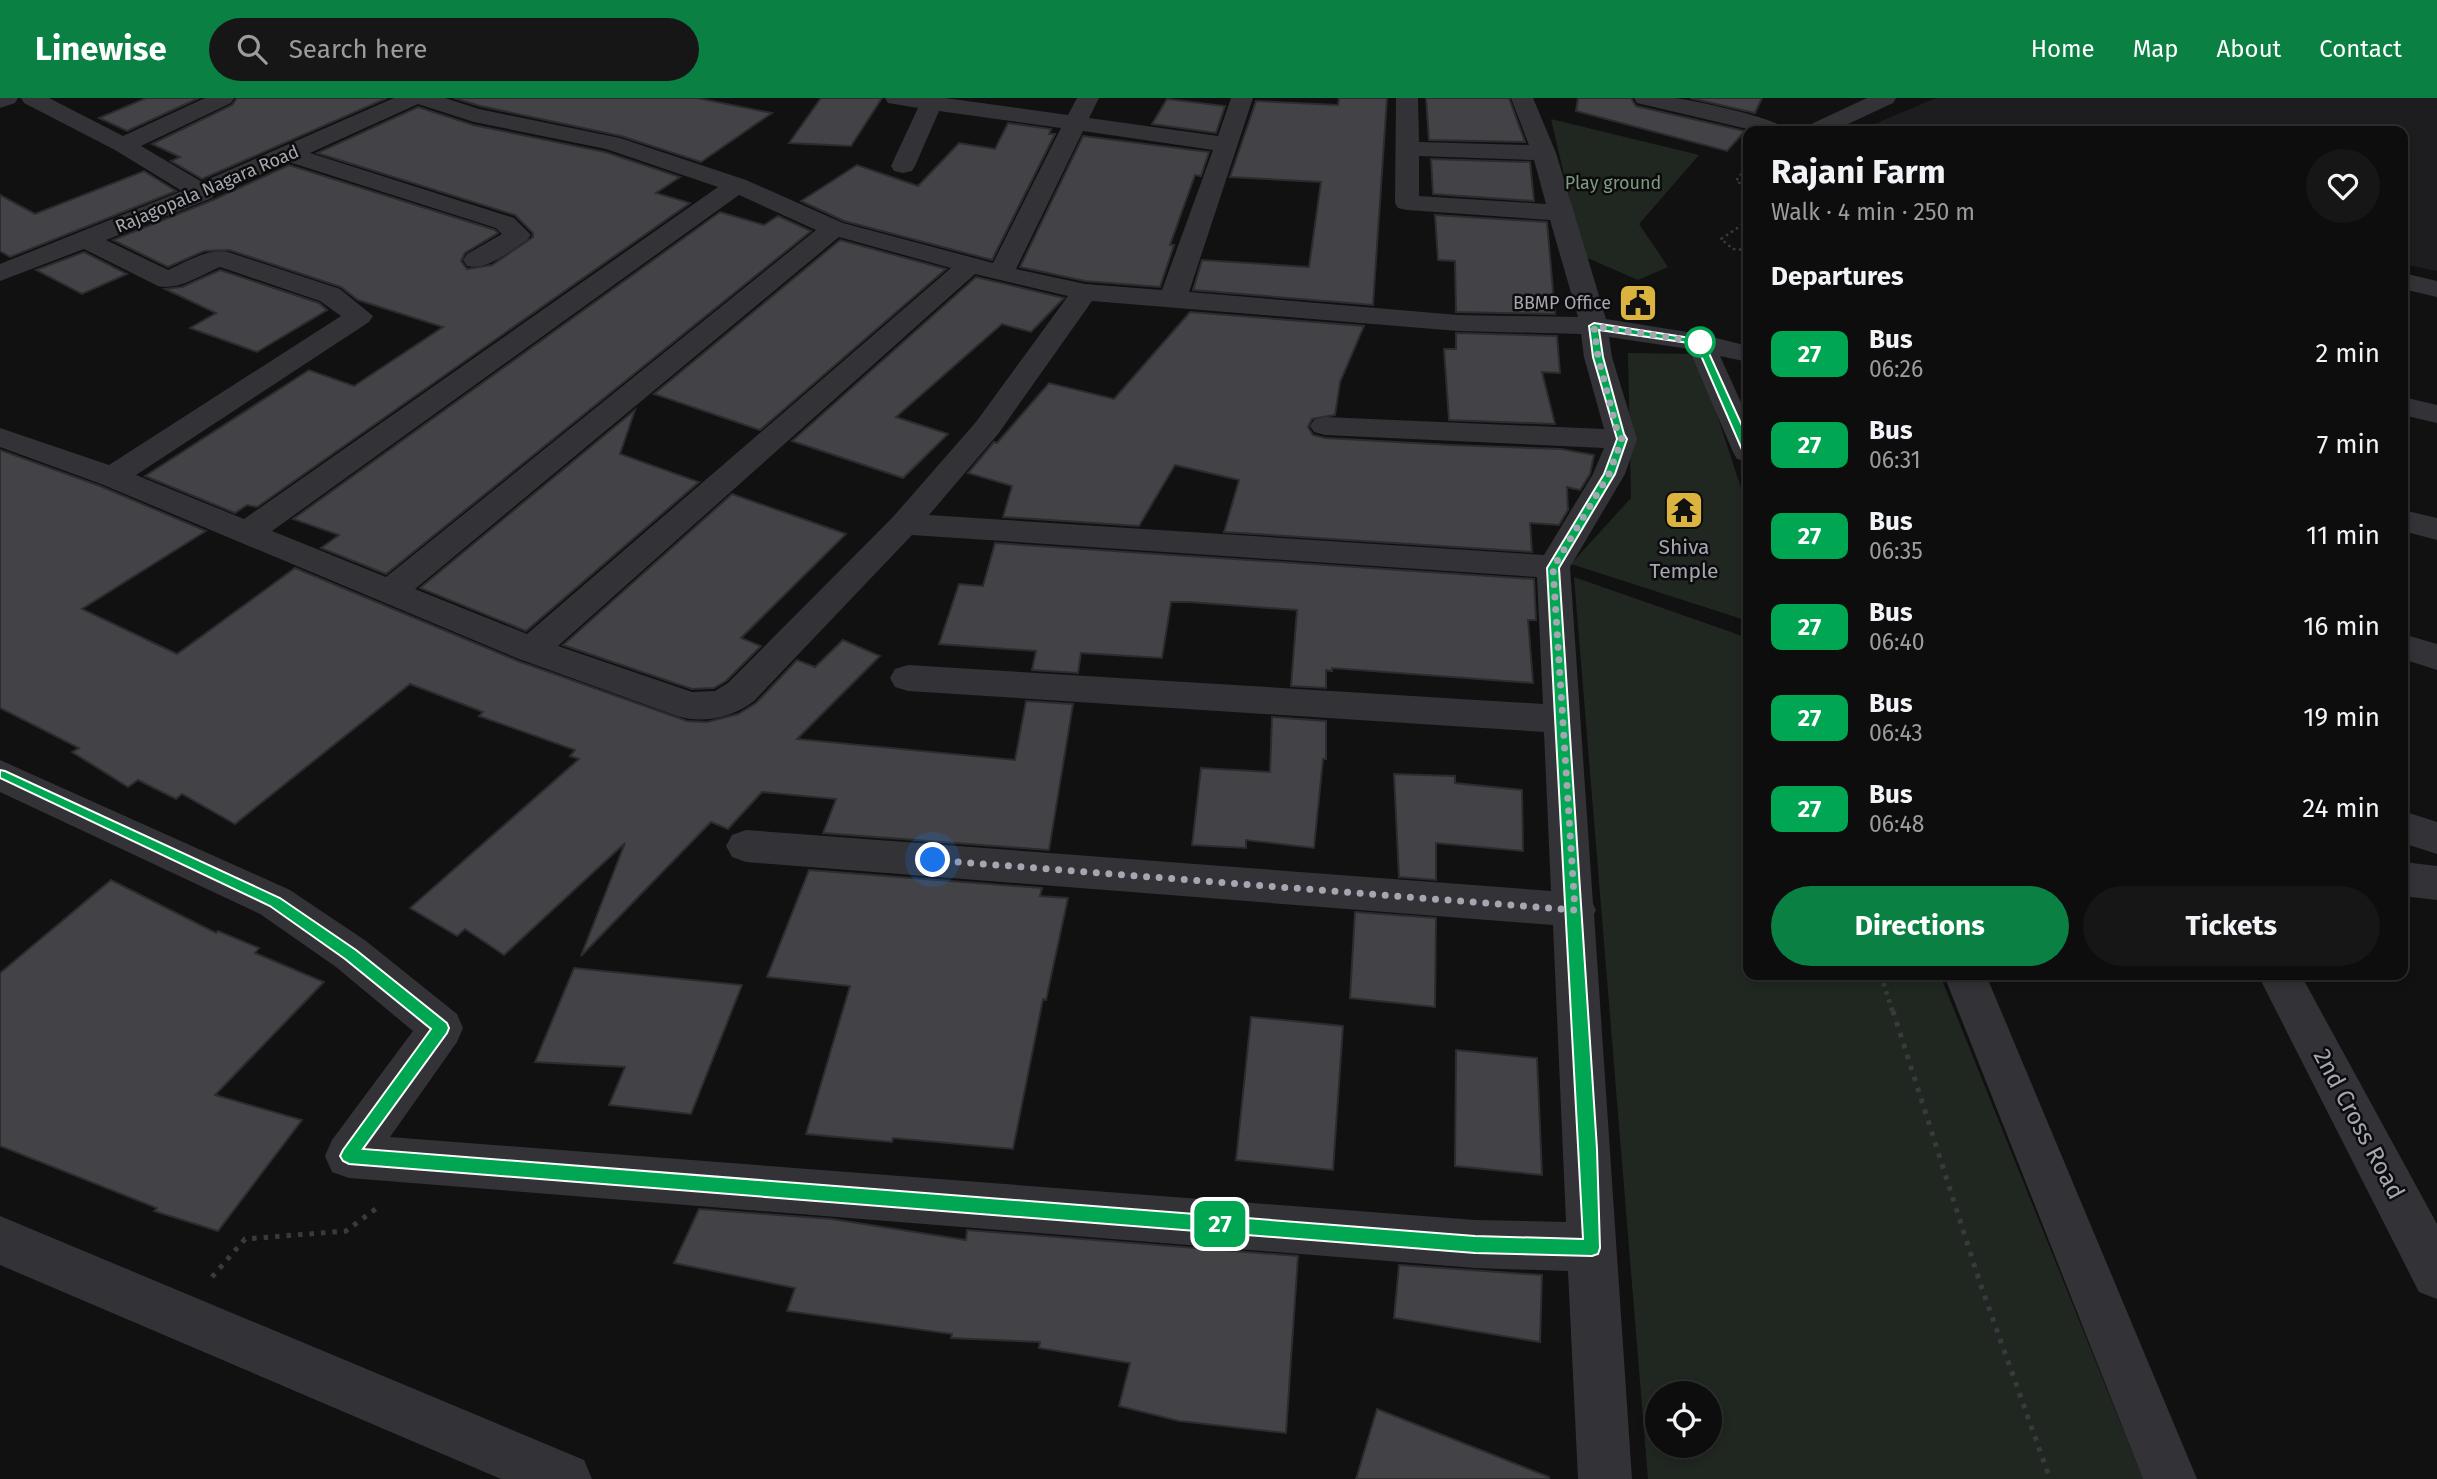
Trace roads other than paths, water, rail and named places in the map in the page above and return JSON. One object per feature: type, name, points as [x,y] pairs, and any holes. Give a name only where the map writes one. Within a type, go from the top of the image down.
[{"type":"street","points":[[0,101],[7,98]]},
{"type":"street","points":[[123,145],[223,98]]},
{"type":"street","name":"Rajagopala Nagara Road","points":[[0,273],[203,193],[412,98]]},
{"type":"street","points":[[423,98],[474,115],[612,143],[737,185],[834,228],[1001,273],[1085,292],[1422,321],[1594,326],[1700,342],[1743,353]]},
{"type":"street","points":[[897,98],[1228,145]]},
{"type":"street","points":[[1001,273],[1088,98]]},
{"type":"street","points":[[1173,298],[1242,98]]},
{"type":"street","points":[[1407,98],[1407,203],[1561,213]]},
{"type":"street","points":[[1522,98],[1544,153],[1594,326],[1598,357],[1618,434],[1622,439]]},
{"type":"street","points":[[1645,98],[1767,121]]},
{"type":"street","points":[[1826,126],[1885,98]]},
{"type":"street","points":[[47,101],[203,193]]},
{"type":"street","points":[[903,166],[932,101]]},
{"type":"street","points":[[1406,149],[1544,153]]},
{"type":"street","points":[[291,155],[505,223],[518,234],[476,260]]},
{"type":"street","points":[[247,533],[737,185]]},
{"type":"street","points":[[389,592],[834,228]]},
{"type":"street","points":[[85,239],[166,280],[219,258],[330,295],[359,316],[112,477]]},
{"type":"street","points":[[531,650],[971,264]]},
{"type":"street","points":[[2408,282],[2437,289]]},
{"type":"street","points":[[0,437],[112,477],[531,650],[690,706],[727,703],[904,524],[987,428],[1085,292]]},
{"type":"street","points":[[1700,342],[1743,441]]},
{"type":"street","points":[[2408,407],[2437,414]]},
{"type":"street","points":[[1325,426],[1622,439]]},
{"type":"street","points":[[1605,1479],[1575,910],[1553,568],[1609,474],[1622,439]]},
{"type":"street","points":[[2408,521],[2437,529]]},
{"type":"street","points":[[904,524],[1553,568]]},
{"type":"street","points":[[2408,649],[2437,657]]},
{"type":"street","points":[[908,678],[1562,719]]},
{"type":"street","points":[[0,775],[275,902],[351,954],[441,1028],[349,1156],[1475,1244],[1592,1248]]},
{"type":"street","points":[[2408,829],[2437,838]]},
{"type":"street","points":[[746,846],[1575,910]]},
{"type":"street","points":[[2408,880],[2437,883]]},
{"type":"street","points":[[1967,980],[2170,1479]]},
{"type":"street","name":"2nd Cross Road","points":[[2282,980],[2437,1274]]},
{"type":"street","points":[[0,1240],[565,1479]]},
{"type":"place","name":"BBMP Office","points":[[1638,303]]},
{"type":"place","name":"Shiva Temple","points":[[1684,510]]},
{"type":"park label","name":"Play ground","points":[[1613,183]]}]
